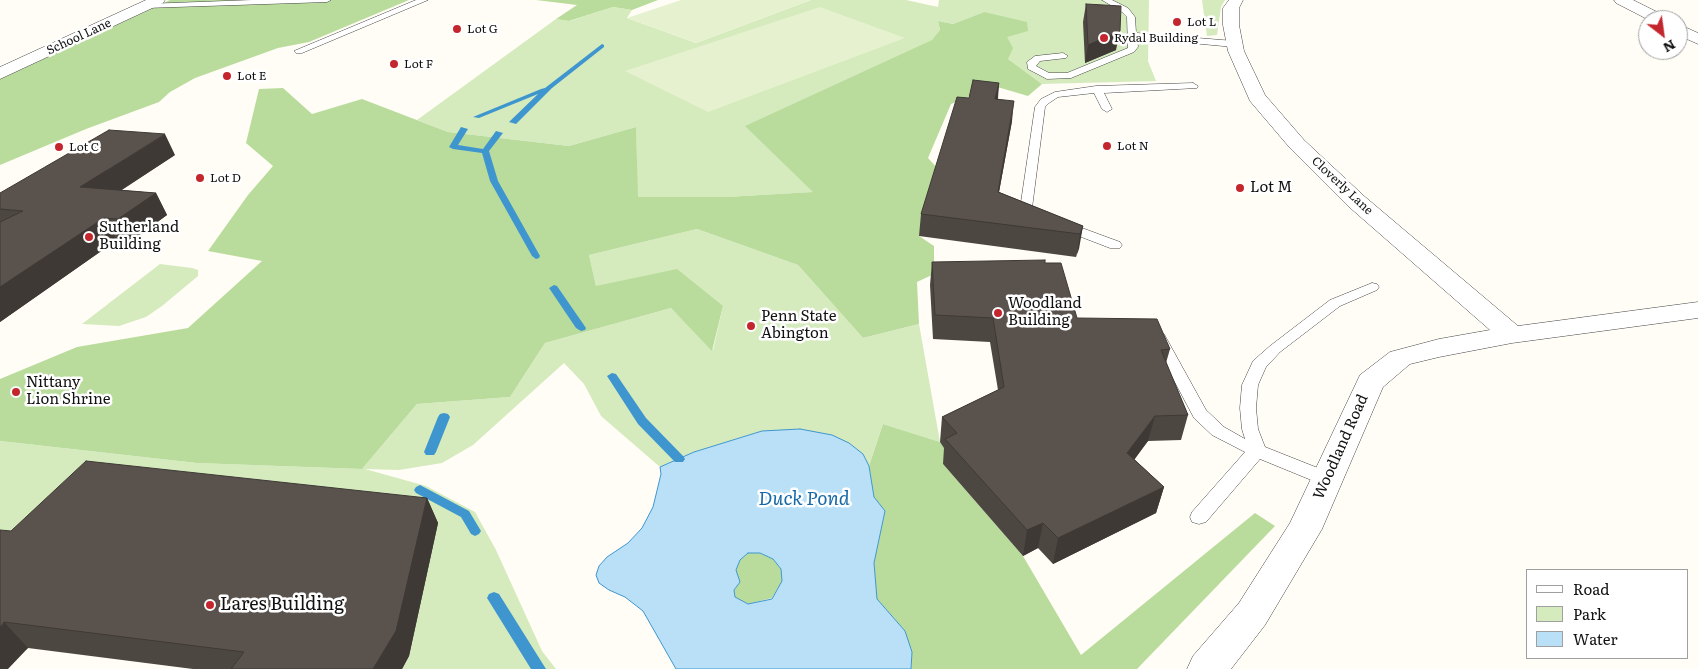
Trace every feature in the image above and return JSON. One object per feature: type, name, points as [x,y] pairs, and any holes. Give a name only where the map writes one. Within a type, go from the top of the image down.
[{"type":"street","name":"Cloverly Lane","points":[[1236,0],[1231,8],[1234,44],[1257,97],[1297,144],[1356,200],[1512,334]]},
{"type":"street","points":[[1621,0],[1640,10]]},
{"type":"street","name":"School Lane","points":[[0,74],[152,3]]},
{"type":"street","name":"Woodland Road","points":[[1207,669],[1257,605],[1305,529],[1370,382],[1400,358],[1439,348],[1512,334],[1698,310]]},
{"type":"lane","points":[[152,3],[206,6],[327,0]]},
{"type":"lane","points":[[299,51],[424,0]]},
{"type":"lane","points":[[1063,56],[1038,58],[1032,62],[1031,66],[1036,71],[1047,76],[1057,77],[1077,74],[1131,50],[1133,46],[1133,25],[1129,14],[1106,0]]},
{"type":"lane","points":[[1133,35],[1234,44]]},
{"type":"lane","points":[[1115,245],[1084,232],[1039,218],[1026,209],[1040,107],[1044,100],[1055,95],[1096,89],[1193,86]]},
{"type":"lane","points":[[1096,89],[1107,109]]},
{"type":"lane","points":[[1257,450],[1250,429],[1248,408],[1250,385],[1259,365],[1275,349],[1335,303],[1352,294],[1372,287]]},
{"type":"lane","points":[[1154,326],[1200,414],[1218,431],[1257,450],[1327,479]]},
{"type":"lane","points":[[1199,517],[1257,450]]},
{"type":"green space","points":[[170,0],[409,0],[309,42],[278,48],[195,78],[170,92],[159,102],[86,129],[0,165],[0,79]]},
{"type":"green space","points":[[536,0],[658,0],[632,10],[613,7],[569,21],[556,19],[577,5]]},
{"type":"green space","points":[[681,0],[811,0],[696,43],[627,18]]},
{"type":"green space","points":[[811,0],[906,0],[938,7],[939,0],[1149,0],[1148,61],[1156,81],[1042,84],[1008,59],[984,12],[953,24],[938,21],[940,30],[933,40],[746,126],[814,192],[726,197],[637,197],[636,127],[569,146],[448,132],[417,120],[556,19],[570,21],[613,7],[632,10],[627,18],[696,43]]},
{"type":"green space","points":[[1202,0],[1225,0],[1221,7],[1217,35],[1207,36]]},
{"type":"green space","points":[[820,7],[905,38],[708,112],[625,71]]},
{"type":"green space","points":[[984,12],[1027,22],[1028,31],[1007,37],[1013,48],[1008,59],[1042,84],[1028,96],[994,86],[951,104],[928,158],[939,170],[919,236],[934,246],[934,274],[917,282],[919,324],[863,338],[798,265],[697,229],[589,255],[596,286],[677,269],[723,306],[712,351],[671,308],[545,343],[510,397],[417,404],[362,469],[197,463],[0,441],[0,379],[77,347],[188,328],[262,261],[208,251],[248,195],[273,166],[246,143],[259,89],[283,88],[312,114],[362,99],[448,132],[569,146],[636,127],[638,197],[726,197],[813,192],[745,126],[932,40],[940,30],[938,21],[953,24]]},
{"type":"green space","points":[[697,229],[798,265],[863,338],[919,324],[940,442],[883,424],[869,466],[863,454],[762,431],[694,452],[660,467],[601,416],[584,384],[564,363],[473,445],[442,463],[399,470],[365,469],[426,486],[475,512],[496,550],[542,651],[556,669],[402,669],[0,563],[0,441],[197,463],[362,469],[417,404],[510,397],[545,343],[671,308],[713,350],[723,306],[596,286],[589,255]]},
{"type":"green space","points":[[160,264],[192,268],[198,270],[198,276],[146,317],[119,326],[82,324]]},
{"type":"green space","points":[[883,424],[940,442],[954,459],[943,464],[1023,556],[1081,655],[1255,513],[1275,526],[1137,669],[911,669],[912,652],[905,631],[877,599],[874,563],[885,511],[874,497],[869,466]]},
{"type":"green space","points":[[748,553],[760,553],[773,559],[781,569],[782,581],[772,598],[748,604],[735,597],[734,590],[740,582],[736,570],[740,560]]},
{"type":"water","name":"Duck Pond","points":[[800,429],[832,435],[849,443],[863,454],[869,466],[874,497],[885,511],[874,563],[877,599],[905,631],[912,652],[911,669],[676,669],[643,611],[625,597],[599,583],[596,575],[599,566],[607,557],[628,543],[642,528],[653,507],[661,474],[660,467],[694,452],[762,431]],"holes":[[[748,553],[760,553],[773,559],[781,569],[782,581],[772,599],[748,604],[735,597],[734,590],[740,582],[736,570],[740,560]]]},
{"type":"building","points":[[1086,4],[1121,6],[1120,31],[1088,45]]},
{"type":"building","points":[[973,80],[999,83],[995,99],[1014,101],[998,192],[1083,226],[1080,234],[921,214],[957,97],[969,98]]},
{"type":"building","points":[[109,130],[165,134],[80,187],[156,193],[118,219],[104,218],[0,287],[0,222],[23,211],[0,209],[0,193]]},
{"type":"building","name":"Woodland Building","points":[[1045,260],[1045,263],[1061,263],[1077,318],[1157,319],[1170,349],[1161,350],[1188,415],[1155,416],[1127,453],[1164,487],[1058,538],[1043,523],[1027,530],[945,439],[957,433],[942,417],[1004,387],[993,318],[935,315],[932,262]]},
{"type":"building","name":"Lares Building","points":[[86,461],[427,498],[396,631],[373,669],[231,669],[244,652],[4,622],[0,627],[0,530],[11,531]]},
{"type":"waterway","points":[[513,122],[550,87],[602,46]]},
{"type":"waterway","points":[[477,117],[543,90]]},
{"type":"waterway","points":[[464,129],[453,147],[485,151]]},
{"type":"waterway","points":[[485,151],[499,133]]},
{"type":"waterway","points":[[485,151],[494,181],[536,256]]},
{"type":"waterway","points":[[554,288],[581,328]]},
{"type":"waterway","points":[[612,376],[642,421],[679,459]]},
{"type":"waterway","points":[[430,452],[444,417]]},
{"type":"waterway","points":[[420,490],[465,514],[475,531]]},
{"type":"waterway","points":[[494,598],[539,669]]},
{"type":"place","name":"Lot L","points":[[1177,22]]},
{"type":"place","name":"Lot G","points":[[457,29]]},
{"type":"place","name":"Rydal Building","points":[[1104,38]]},
{"type":"place","name":"Lot F","points":[[394,64]]},
{"type":"place","name":"Lot E","points":[[227,76]]},
{"type":"place","name":"Lot N","points":[[1107,146]]},
{"type":"place","name":"Lot C","points":[[59,147]]},
{"type":"place","name":"Lot D","points":[[200,178]]},
{"type":"place","name":"Lot M","points":[[1240,188]]},
{"type":"place","name":"Sutherland Building","points":[[89,237]]},
{"type":"place","name":"Woodland Building","points":[[998,313]]},
{"type":"place","name":"Penn State Abington","points":[[751,326]]},
{"type":"place","name":"Nittany Lion Shrine","points":[[16,392]]},
{"type":"place","name":"Lares Building","points":[[210,605]]}]
